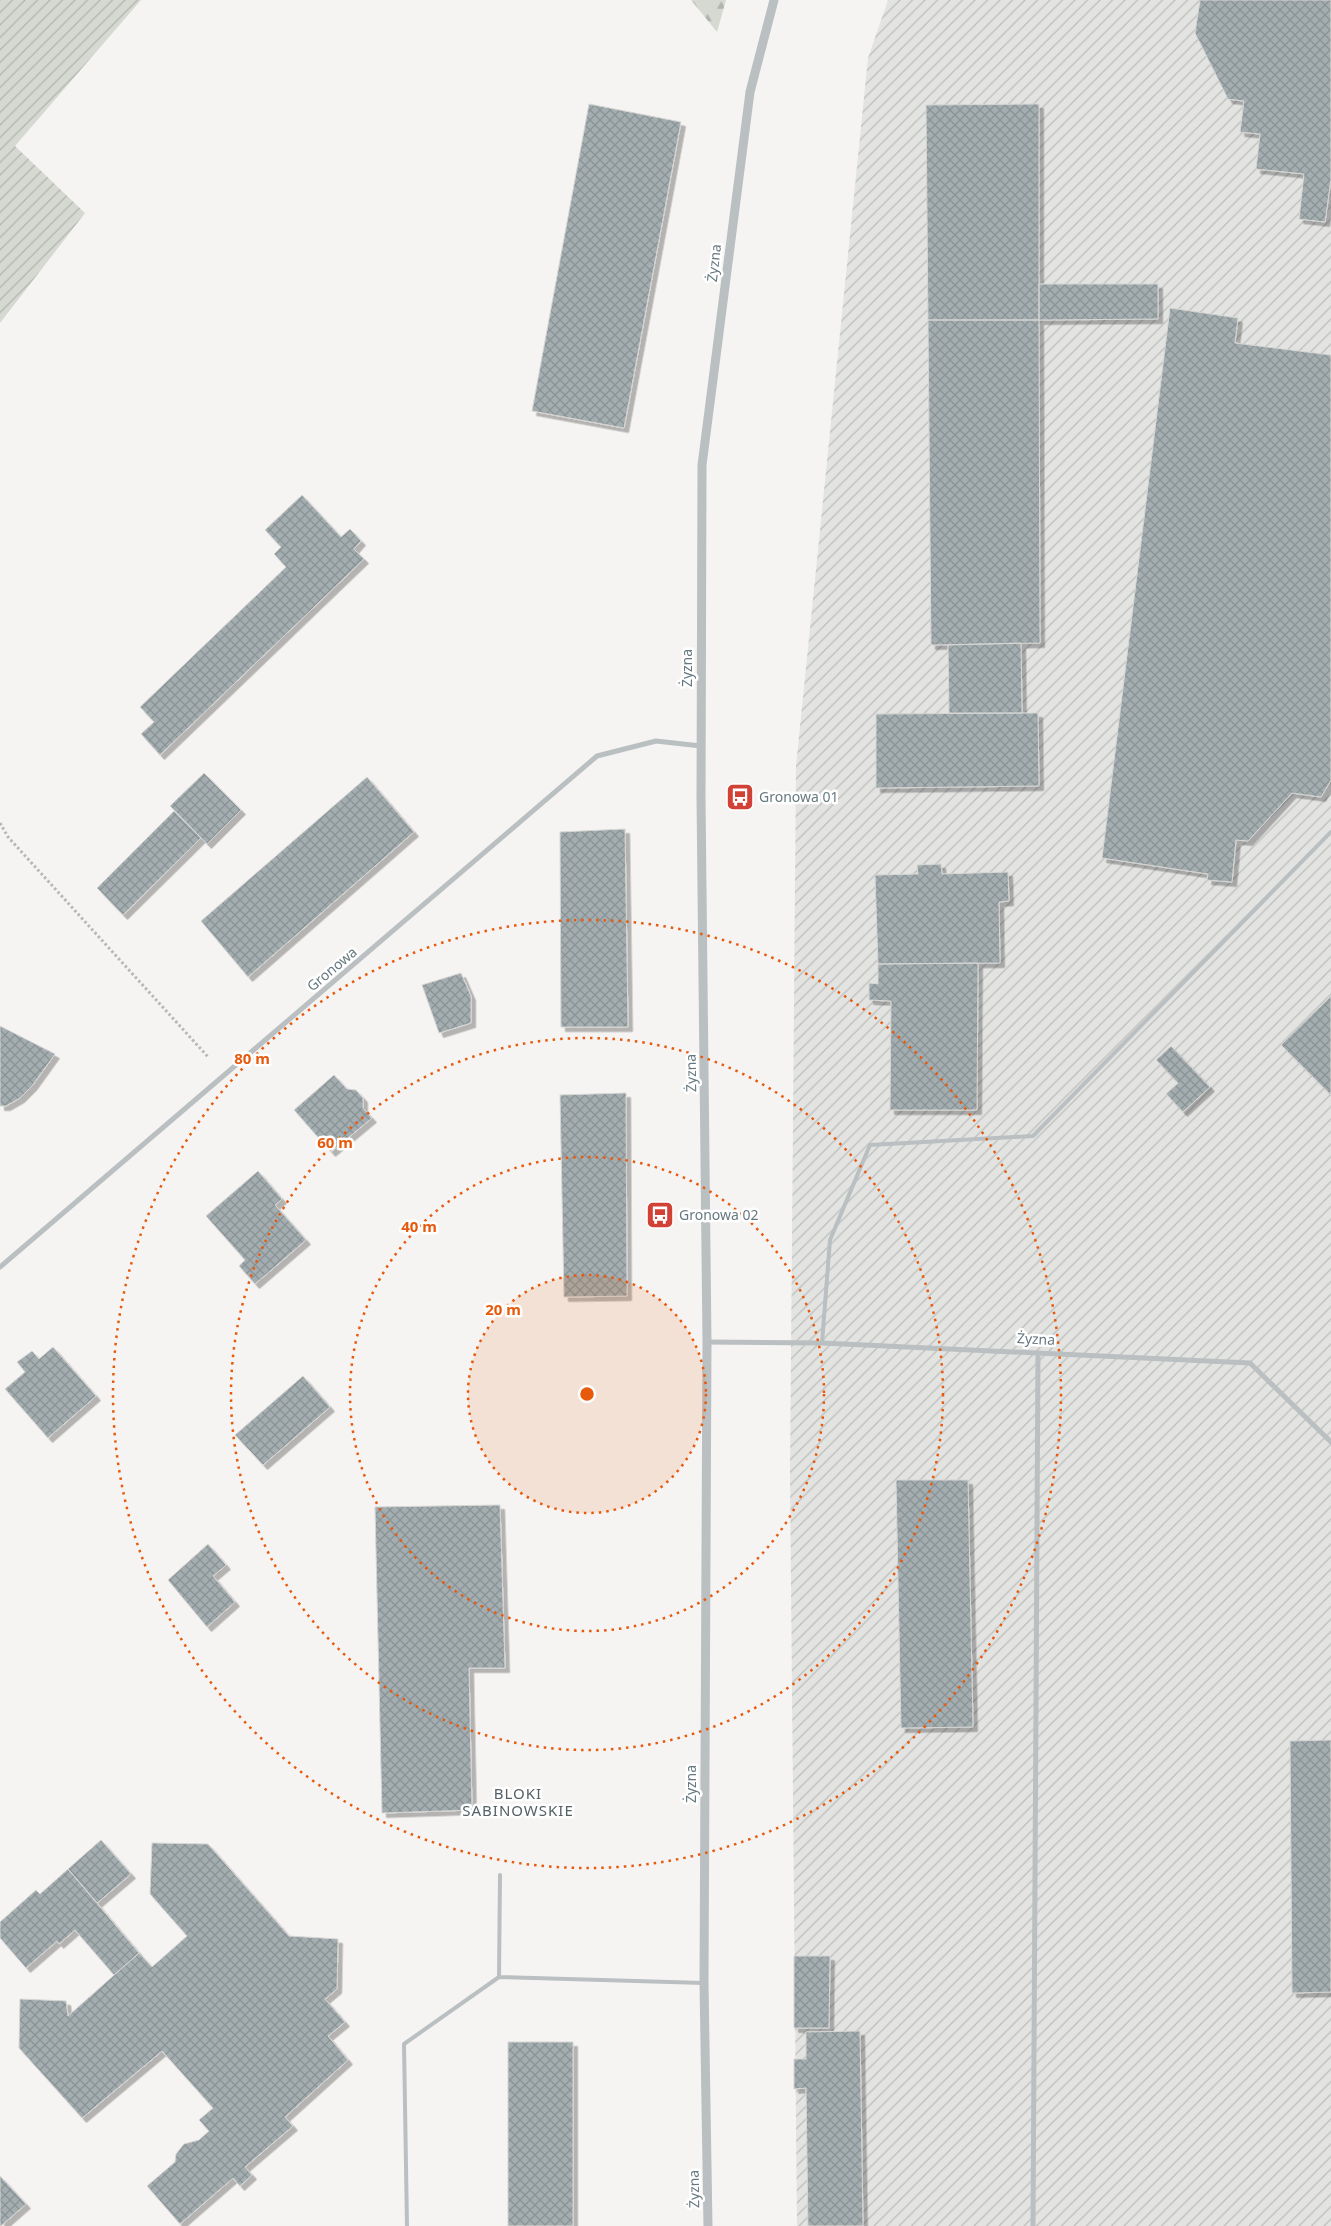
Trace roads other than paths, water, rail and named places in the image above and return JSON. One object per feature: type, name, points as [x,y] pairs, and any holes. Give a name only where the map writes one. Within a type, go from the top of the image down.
[{"type":"street","name":"Żyzna","points":[[708,2226],[704,1983],[707,1342],[701,746],[702,465],[750,92],[774,0]]},
{"type":"street","name":"Gronowa","points":[[0,1267],[597,756],[656,741],[701,746]]},
{"type":"street","name":"Żyzna","points":[[707,1342],[822,1343],[1250,1363],[1331,1442]]},
{"type":"street","points":[[1034,2226],[1038,1353]]},
{"type":"lane","points":[[822,1343],[830,1240],[870,1145],[1033,1136],[1331,832]]},
{"type":"lane","points":[[499,1977],[500,1875]]},
{"type":"lane","points":[[407,2226],[404,2044],[499,1977],[704,1983]]},
{"type":"place","name":"Gronowa 01","points":[[740,797]]},
{"type":"place","name":"Gronowa 02","points":[[660,1215]]},
{"type":"district","name":"BLOKI SABINOWSKIE","points":[[518,1802]]}]
